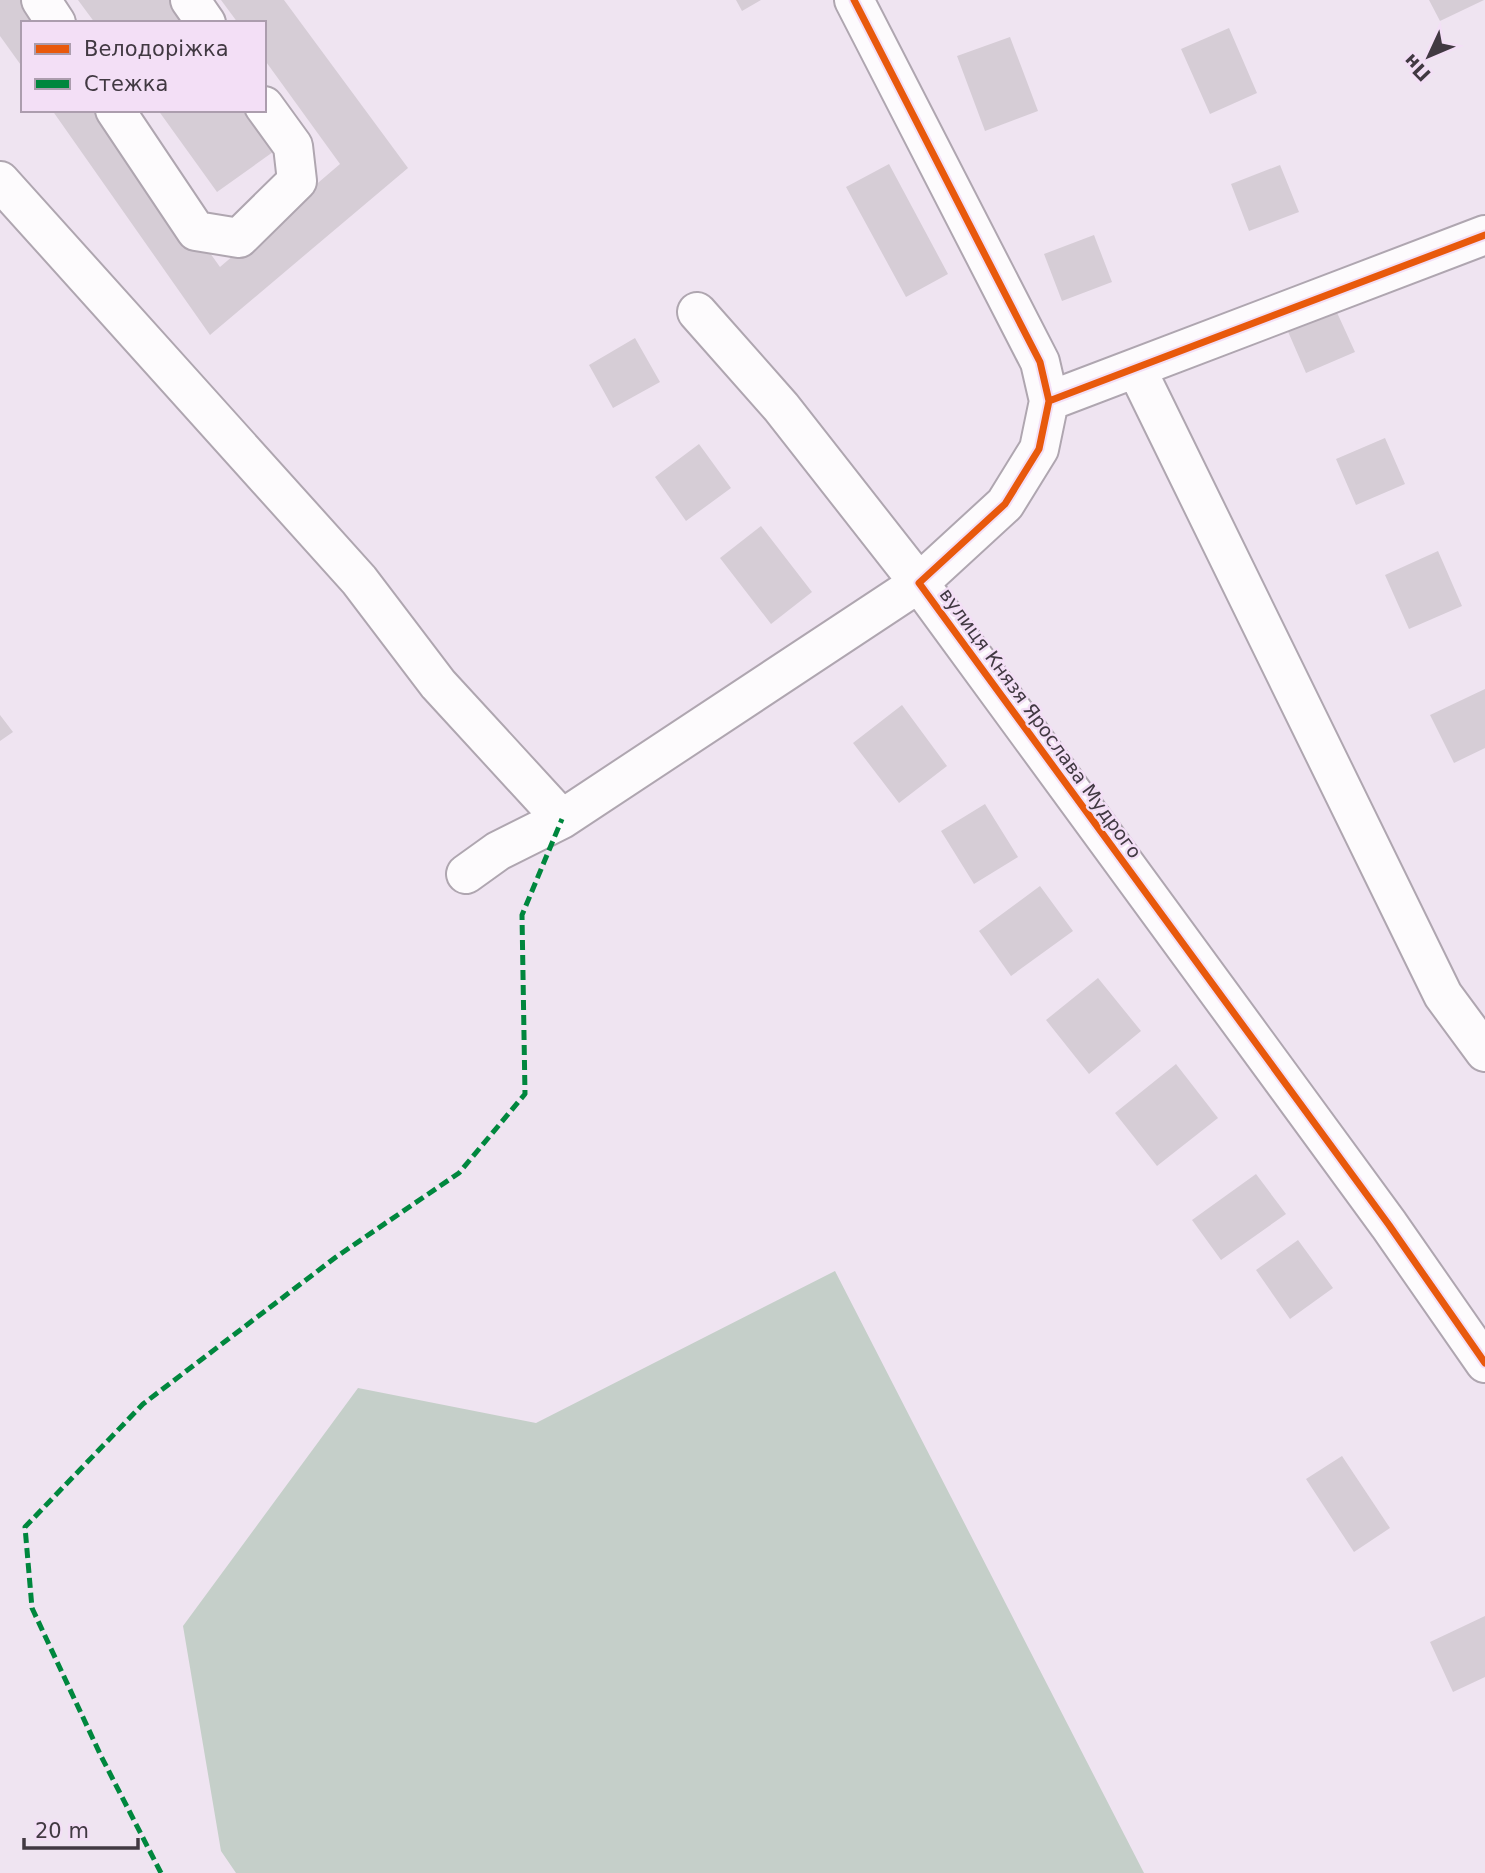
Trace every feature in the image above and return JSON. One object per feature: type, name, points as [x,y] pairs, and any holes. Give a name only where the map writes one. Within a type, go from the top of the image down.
[{"type":"street","points":[[41,0],[55,21]]},
{"type":"street","points":[[190,0],[205,21]]},
{"type":"street","name":"вулиця Князя Ярослава Мудрого","points":[[854,0],[1040,362],[1049,401],[1039,449],[1006,504],[919,583],[1381,1214],[1485,1363]]},
{"type":"street","points":[[116,112],[196,231],[239,238],[297,181],[293,146],[266,109]]},
{"type":"street","points":[[0,181],[359,580],[438,684],[562,819]]},
{"type":"street","points":[[1049,401],[1485,235]]},
{"type":"street","points":[[466,874],[498,851],[562,819],[919,583],[781,407],[696,312]]},
{"type":"street","points":[[1136,368],[1443,995],[1485,1052]]},
{"type":"shaded area","points":[[835,1271],[1144,1873],[236,1873],[221,1851],[183,1626],[358,1388],[536,1423]]},
{"type":"building","points":[[0,0],[29,0],[44,21],[21,21],[21,65],[0,36]]},
{"type":"building","points":[[78,0],[174,0],[189,21],[94,21]]},
{"type":"building","points":[[221,0],[284,0],[408,168],[210,335],[53,112],[109,112],[220,267],[340,164],[266,62],[266,21],[237,21]]},
{"type":"building","points":[[736,0],[761,0],[742,11]]},
{"type":"building","points":[[1429,0],[1484,0],[1440,21]]},
{"type":"building","points":[[1229,28],[1257,93],[1210,114],[1181,49]]},
{"type":"building","points":[[1010,37],[1038,111],[985,131],[957,56]]},
{"type":"building","points":[[159,112],[254,112],[280,147],[217,192]]},
{"type":"building","points":[[889,164],[948,274],[906,297],[846,187]]},
{"type":"building","points":[[1280,165],[1299,212],[1249,231],[1231,184]]},
{"type":"building","points":[[1094,235],[1112,282],[1062,301],[1044,254]]},
{"type":"building","points":[[1334,306],[1355,352],[1306,373],[1286,327]]},
{"type":"building","points":[[635,338],[660,382],[613,408],[589,365]]},
{"type":"building","points":[[1385,438],[1405,484],[1356,505],[1336,459]]},
{"type":"building","points":[[699,444],[731,488],[686,521],[655,477]]},
{"type":"building","points":[[761,526],[812,592],[771,624],[720,558]]},
{"type":"building","points":[[1438,551],[1462,606],[1409,629],[1385,575]]},
{"type":"building","points":[[1485,689],[1485,748],[1454,763],[1430,715]]},
{"type":"building","points":[[902,705],[947,766],[899,803],[853,743]]},
{"type":"building","points":[[0,715],[13,732],[0,741]]},
{"type":"building","points":[[985,804],[1018,857],[974,884],[941,831]]},
{"type":"building","points":[[1040,886],[1073,931],[1011,976],[979,931]]},
{"type":"building","points":[[1098,978],[1141,1031],[1089,1074],[1046,1020]]},
{"type":"building","points":[[1176,1064],[1218,1118],[1157,1166],[1115,1113]]},
{"type":"building","points":[[1256,1174],[1286,1214],[1221,1260],[1192,1220]]},
{"type":"building","points":[[1298,1240],[1333,1288],[1290,1319],[1256,1270]]},
{"type":"building","points":[[1342,1456],[1390,1528],[1354,1552],[1306,1479]]},
{"type":"building","points":[[1485,1616],[1485,1677],[1453,1692],[1430,1642]]},
{"type":"marked path","points":[[161,1873],[101,1756],[32,1608],[25,1527],[143,1404],[336,1257],[459,1173],[525,1094],[522,915],[562,819]]},
{"type":"cycle path","points":[[854,0],[1040,362],[1049,401],[1039,449],[1005,504],[919,583],[1389,1225],[1485,1363]]},
{"type":"cycle path","points":[[1049,401],[1485,235]]}]
